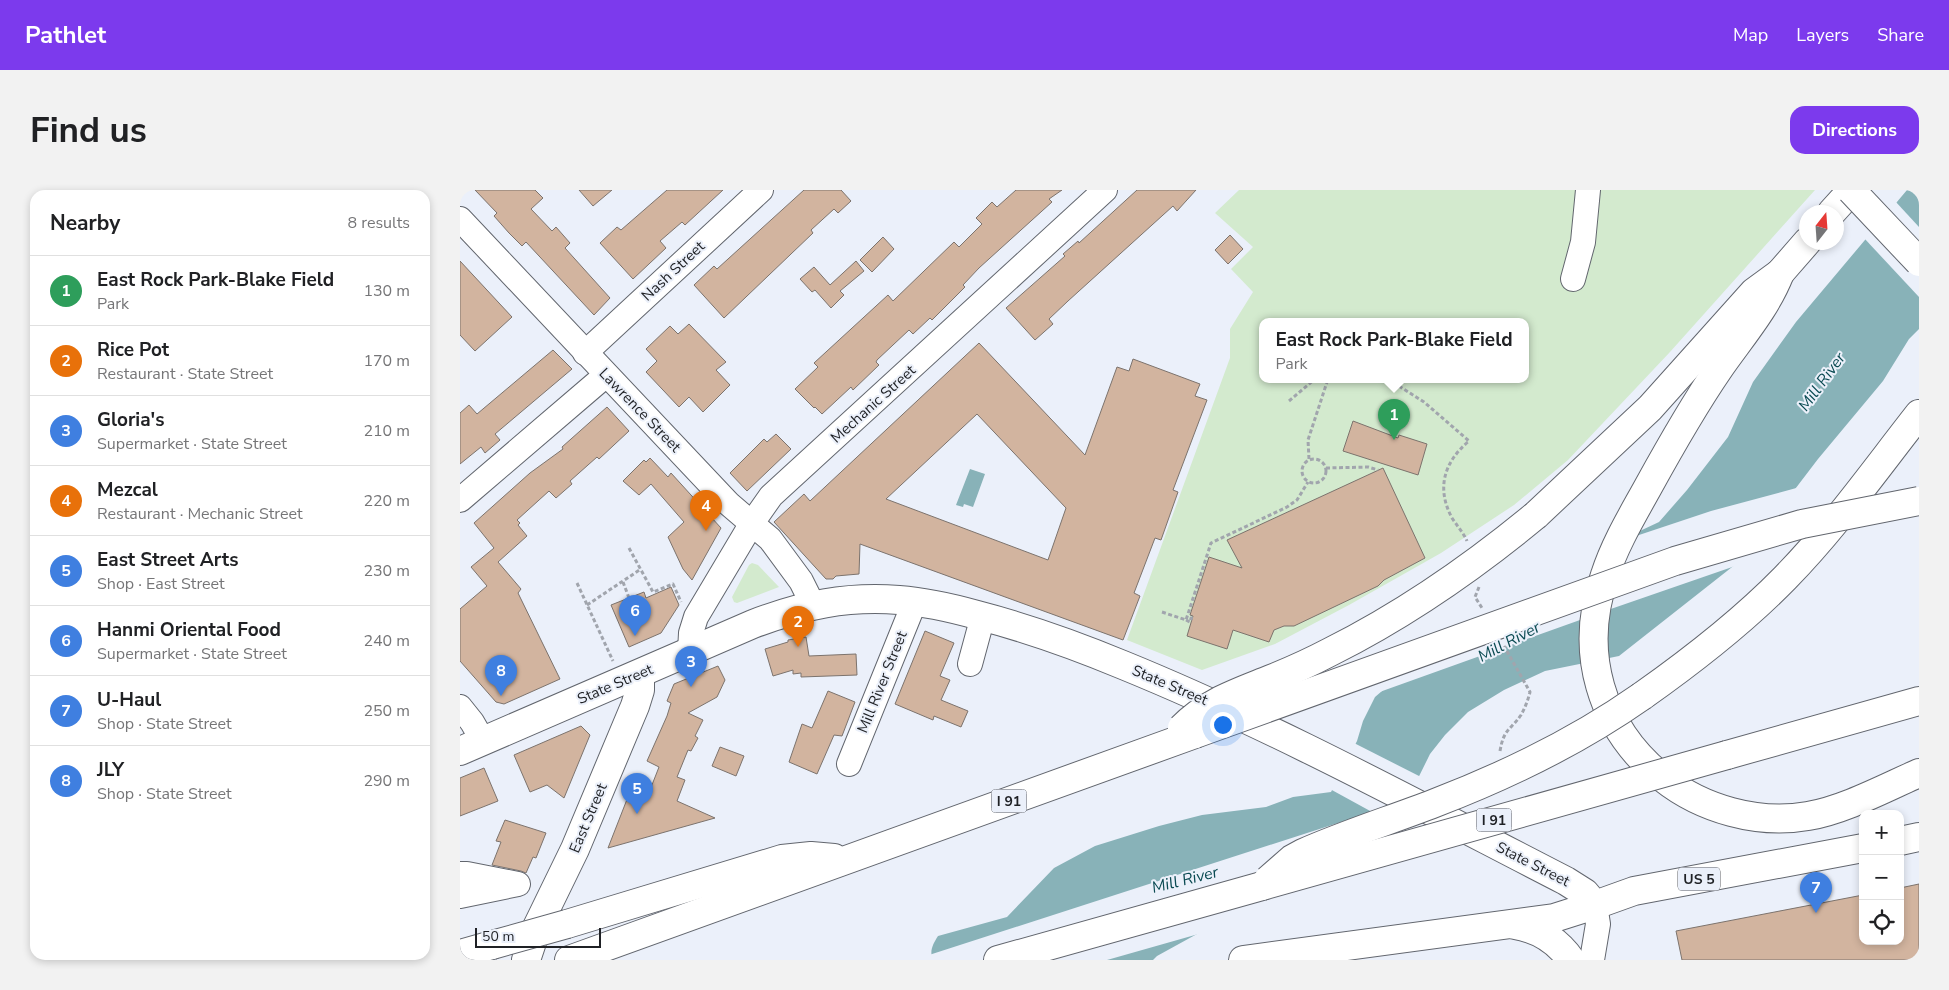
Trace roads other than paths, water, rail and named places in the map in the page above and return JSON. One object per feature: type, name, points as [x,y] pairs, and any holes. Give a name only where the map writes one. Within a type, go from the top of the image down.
[{"type":"main road","points":[[1838,205],[1851,190],[1919,262]]},
{"type":"main road","points":[[1182,735],[1195,715],[1212,704],[1310,662],[1384,623],[1475,563],[1536,515],[1650,408],[1754,292],[1780,273],[1799,250]]},
{"type":"main road","points":[[1780,273],[1767,302],[1719,369],[1685,421],[1611,558],[1599,595],[1594,641],[1598,681],[1614,723],[1641,759],[1679,790],[1719,808],[1767,818],[1807,816],[1831,810],[1919,773]]},
{"type":"main road","points":[[1262,886],[1279,870],[1303,853],[1437,802],[1528,764],[1577,738],[1642,696],[1722,636],[1785,578],[1827,532],[1919,414]]},
{"type":"main road","name":"I 91","points":[[569,960],[1182,735],[1692,555],[1802,524],[1919,501]]},
{"type":"main road","name":"State Street","points":[[472,746],[753,624],[794,609],[834,601],[870,599],[915,601],[983,616],[1048,636],[1152,677],[1249,720],[1566,881],[1585,893],[1595,905]]},
{"type":"main road","name":"East Street","points":[[526,960],[537,927],[575,849],[636,706],[640,690],[640,674]]},
{"type":"main road","name":"I 91","points":[[998,960],[1919,701]]},
{"type":"main road","points":[[1904,840],[1919,837]]},
{"type":"main road","name":"US 5","points":[[1595,905],[1634,891],[1859,849]]},
{"type":"main road","points":[[460,954],[567,924],[782,859],[811,856],[848,859]]},
{"type":"main road","points":[[1243,960],[1554,918],[1595,905]]},
{"type":"main road","points":[[1504,925],[1528,928],[1543,934],[1561,947],[1571,960]]},
{"type":"street","name":"Nash Street","points":[[585,353],[761,190]]},
{"type":"street","name":"Mechanic Street","points":[[690,652],[691,633],[696,617],[752,523],[771,496],[1105,190]]},
{"type":"street","points":[[1573,279],[1583,242],[1588,190]]},
{"type":"street","name":"Lawrence Street","points":[[460,219],[729,504],[770,538],[796,573],[813,605]]},
{"type":"street","points":[[460,500],[606,374]]},
{"type":"street","name":"Mill River Street","points":[[849,764],[915,601]]},
{"type":"street","points":[[970,664],[983,616]]},
{"type":"street","points":[[460,707],[472,722],[472,746]]},
{"type":"street","points":[[460,874],[518,884],[460,896]]},
{"type":"street","points":[[1592,960],[1598,924],[1595,905]]},
{"type":"water","name":"Mill River","points":[[1907,190],[1919,190],[1919,329],[1909,339],[1883,381],[1818,459],[1741,560],[1619,656],[1545,671],[1504,690],[1468,712],[1445,735],[1430,754],[1395,825],[1157,956],[1153,960],[933,960],[933,945],[938,936],[1007,917],[1054,868],[1095,846],[1202,815],[1266,807],[1293,797],[1331,792],[1357,741],[1363,721],[1375,697],[1402,674],[1559,569],[1659,522],[1687,490],[1728,437],[1753,382],[1796,322]]},
{"type":"water","points":[[970,469],[985,474],[973,507],[964,504],[963,507],[956,505]]},
{"type":"place","name":"East Rock Park-Blake Field","points":[[1394,440]]},
{"type":"place","name":"Mezcal","points":[[706,531]]},
{"type":"place","name":"Hanmi Oriental Food","points":[[635,636]]},
{"type":"place","name":"Rice Pot","points":[[798,647]]},
{"type":"place","name":"Gloria's","points":[[691,687]]},
{"type":"place","name":"JLY","points":[[501,696]]},
{"type":"place","name":"East Street Arts","points":[[637,814]]},
{"type":"place","name":"U-Haul","points":[[1816,913]]}]
